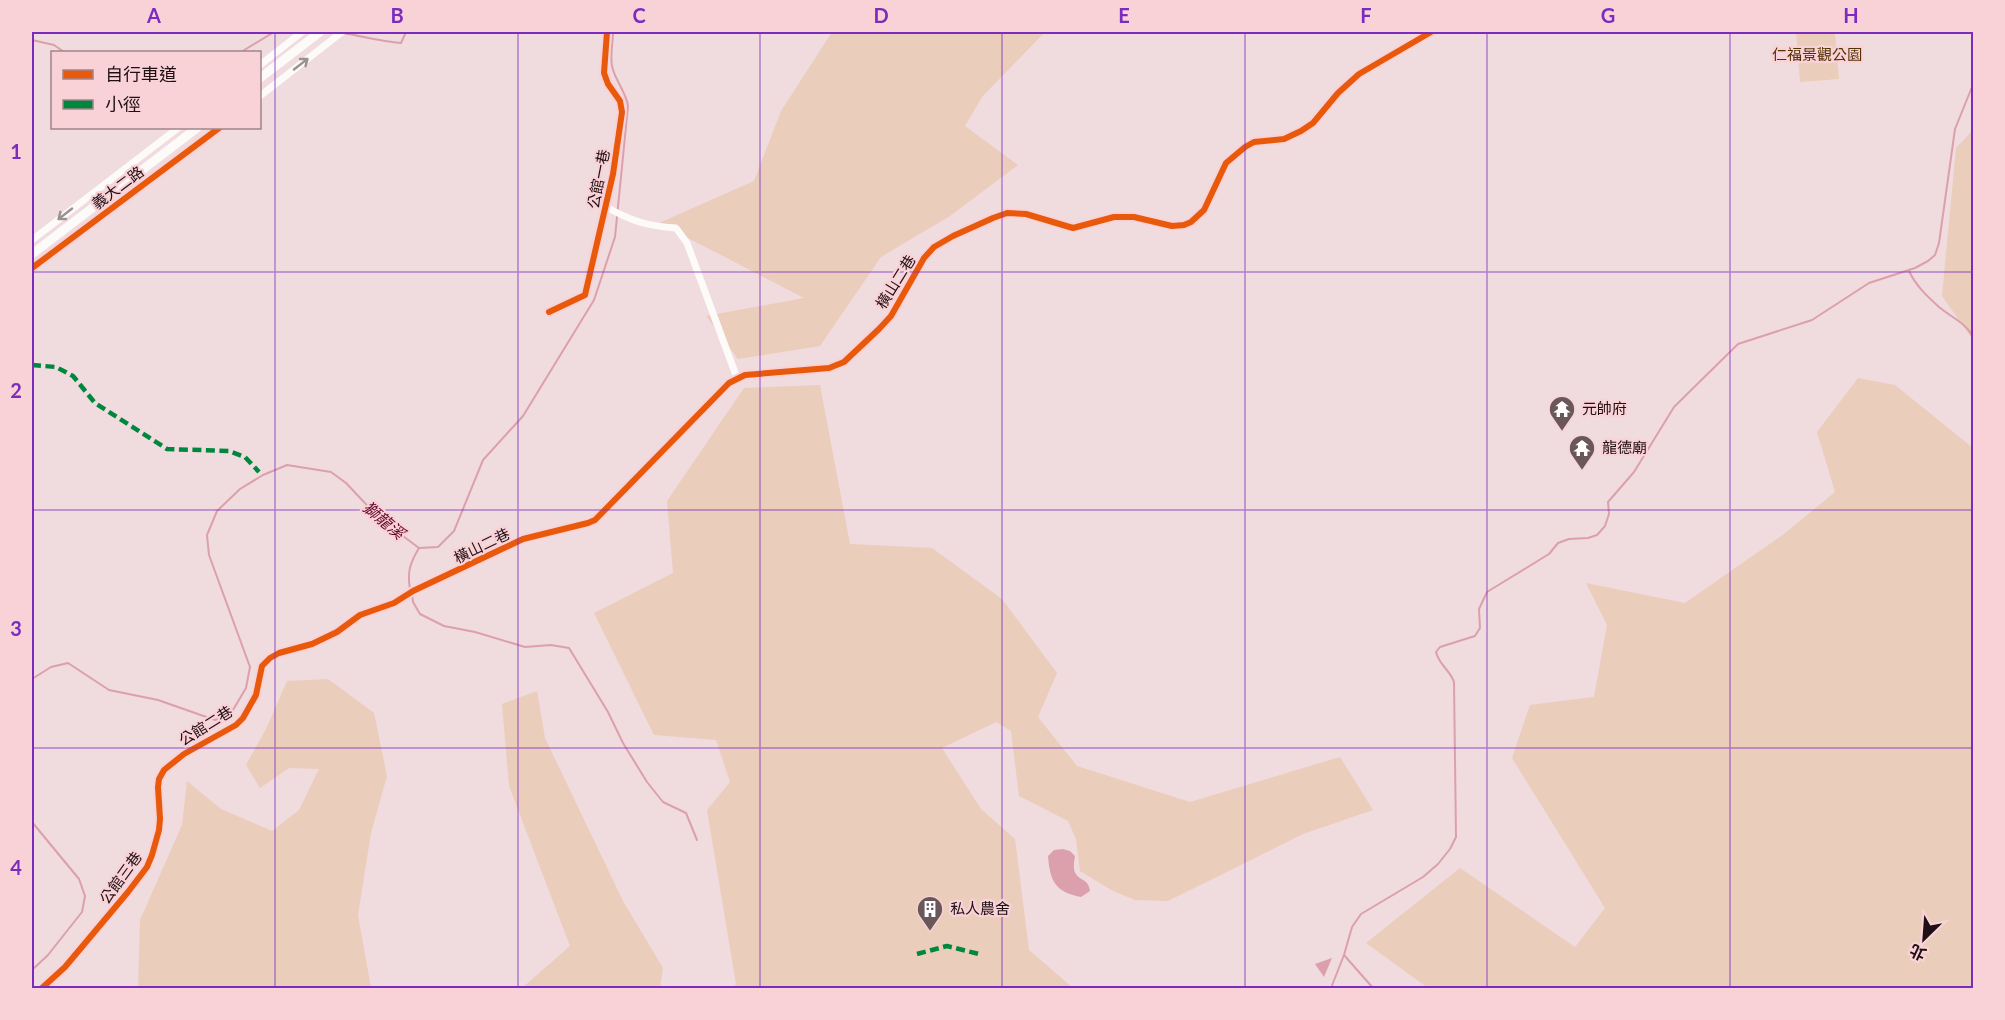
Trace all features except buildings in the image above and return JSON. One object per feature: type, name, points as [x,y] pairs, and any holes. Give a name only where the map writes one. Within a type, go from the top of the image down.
[{"type":"street","points":[[261,63],[303,32]]},
{"type":"street","points":[[261,77],[320,32]]},
{"type":"street","points":[[261,95],[342,32]]},
{"type":"street","name":"公館一巷","points":[[549,312],[585,295],[609,208],[622,112],[620,101],[608,84],[604,73],[607,32]]},
{"type":"street","name":"橫山二巷","points":[[410,593],[523,539],[595,520],[729,383],[737,378],[745,375],[829,368],[844,362],[891,316],[924,258],[934,248],[953,236],[1007,213],[1026,214],[1073,228],[1114,217],[1134,217],[1172,226],[1184,225],[1204,210],[1230,159],[1247,145],[1284,139],[1301,131],[1313,123],[1338,93],[1359,74],[1431,32]]},
{"type":"street","name":"義大二路","points":[[32,240],[177,129]]},
{"type":"street","name":"義大二路","points":[[32,254],[196,129]]},
{"type":"street","name":"義大二路","points":[[32,268],[218,129]]},
{"type":"street","name":"公館一巷","points":[[609,208],[650,226],[676,228],[687,243],[737,378]]},
{"type":"street","name":"公館二巷","points":[[174,761],[236,725],[243,718],[256,694],[262,666],[270,658],[279,653],[312,644],[336,632],[360,615],[394,603],[410,593]]},
{"type":"street","name":"公館三巷","points":[[42,988],[65,967],[147,867],[159,830],[159,779],[164,770],[174,761]]},
{"type":"green space","points":[[832,32],[1058,32],[1044,33],[982,97],[965,126],[1018,165],[950,216],[881,257],[820,346],[738,359],[706,316],[804,298],[659,223],[754,181],[781,111]]},
{"type":"green space","name":"仁福景觀公園","points":[[1796,32],[1835,32],[1839,79],[1800,82]]},
{"type":"green space","points":[[1973,130],[1973,340],[1942,296],[1956,148]]},
{"type":"green space","points":[[1858,378],[1895,385],[1973,448],[1973,988],[1428,988],[1366,943],[1460,868],[1575,947],[1605,908],[1512,758],[1530,705],[1594,697],[1607,625],[1586,583],[1685,603],[1784,534],[1835,492],[1817,432]]},
{"type":"green space","points":[[820,385],[850,544],[932,548],[1002,599],[1057,673],[1038,717],[1077,766],[1190,802],[1340,757],[1373,810],[1303,834],[1168,901],[1135,900],[1113,891],[1080,871],[1076,839],[1068,821],[1019,796],[1011,731],[996,722],[942,748],[981,809],[1015,839],[1029,950],[1073,988],[733,988],[736,984],[707,810],[730,782],[716,740],[654,735],[594,613],[673,573],[667,501],[744,388]]},
{"type":"green space","points":[[328,679],[374,713],[387,776],[371,833],[358,915],[371,988],[138,988],[140,920],[182,825],[187,781],[221,809],[272,831],[299,810],[319,769],[289,768],[260,788],[246,765],[266,729],[287,681]]},
{"type":"green space","points":[[537,691],[545,738],[623,901],[663,968],[660,988],[522,988],[570,946],[509,786],[502,704]]},
{"type":"shaded area","points":[[1063,849],[1075,856],[1075,871],[1089,886],[1090,891],[1081,897],[1065,892],[1052,879],[1048,856],[1054,850]]},
{"type":"shaded area","points":[[1332,958],[1324,977],[1315,964]]},
{"type":"waterway","points":[[243,51],[274,32]]},
{"type":"waterway","points":[[328,32],[337,33]]},
{"type":"waterway","points":[[343,33],[401,43],[406,32]]},
{"type":"waterway","name":"獅龍溪","points":[[32,679],[51,667],[68,663],[109,690],[158,700],[215,720],[230,715],[246,688],[250,667],[209,555],[207,535],[217,511],[240,489],[263,475],[287,465],[331,472],[346,483],[379,518],[419,548],[438,547],[454,531],[483,460],[523,416],[594,300],[615,237],[628,106],[612,66],[613,32]]},
{"type":"waterway","points":[[32,40],[54,45],[63,51]]},
{"type":"waterway","points":[[1331,988],[1352,927],[1361,914],[1423,877],[1438,864],[1456,837],[1454,682],[1436,652],[1440,647],[1475,636],[1480,628],[1479,609],[1487,592],[1549,554],[1558,543],[1597,535],[1605,526],[1609,514],[1608,502],[1634,472],[1674,407],[1738,344],[1812,320],[1869,283],[1915,268],[1935,255],[1939,243],[1955,129],[1974,82]]},
{"type":"waterway","points":[[1909,271],[1926,295],[1963,325],[1974,339]]},
{"type":"waterway","points":[[410,589],[410,568],[419,548]]},
{"type":"waterway","points":[[412,595],[420,614],[444,626],[475,632],[525,647],[551,645],[569,648],[647,782],[663,802],[686,813],[697,840]]},
{"type":"waterway","name":"獅龍溪","points":[[32,822],[79,879],[85,896],[82,912],[48,955],[32,970]]},
{"type":"waterway","points":[[1344,955],[1373,988]]},
{"type":"marked path","points":[[32,365],[56,367],[73,376],[95,403],[167,449],[229,451],[245,457],[259,472]]},
{"type":"marked path","points":[[917,954],[947,946],[979,954]]},
{"type":"cycle path","points":[[549,312],[585,295],[613,174],[622,112],[620,101],[608,84],[604,73],[607,32]]},
{"type":"cycle path","points":[[42,988],[65,967],[147,867],[159,830],[158,787],[164,770],[184,754],[236,725],[243,718],[256,695],[262,666],[270,658],[279,653],[312,644],[337,632],[360,615],[394,603],[413,591],[523,539],[595,520],[729,383],[745,375],[829,368],[844,362],[891,316],[924,258],[934,247],[953,236],[1007,213],[1026,214],[1073,228],[1114,217],[1134,217],[1172,226],[1191,222],[1204,210],[1226,163],[1245,147],[1254,142],[1284,139],[1301,131],[1313,123],[1338,93],[1359,74],[1431,32]]},
{"type":"cycle path","points":[[32,268],[218,129]]},
{"type":"place","name":"元帥府","points":[[1562,432]]},
{"type":"place","name":"龍德廟","points":[[1582,471]]},
{"type":"place","name":"私人農舍","points":[[930,932]]}]
